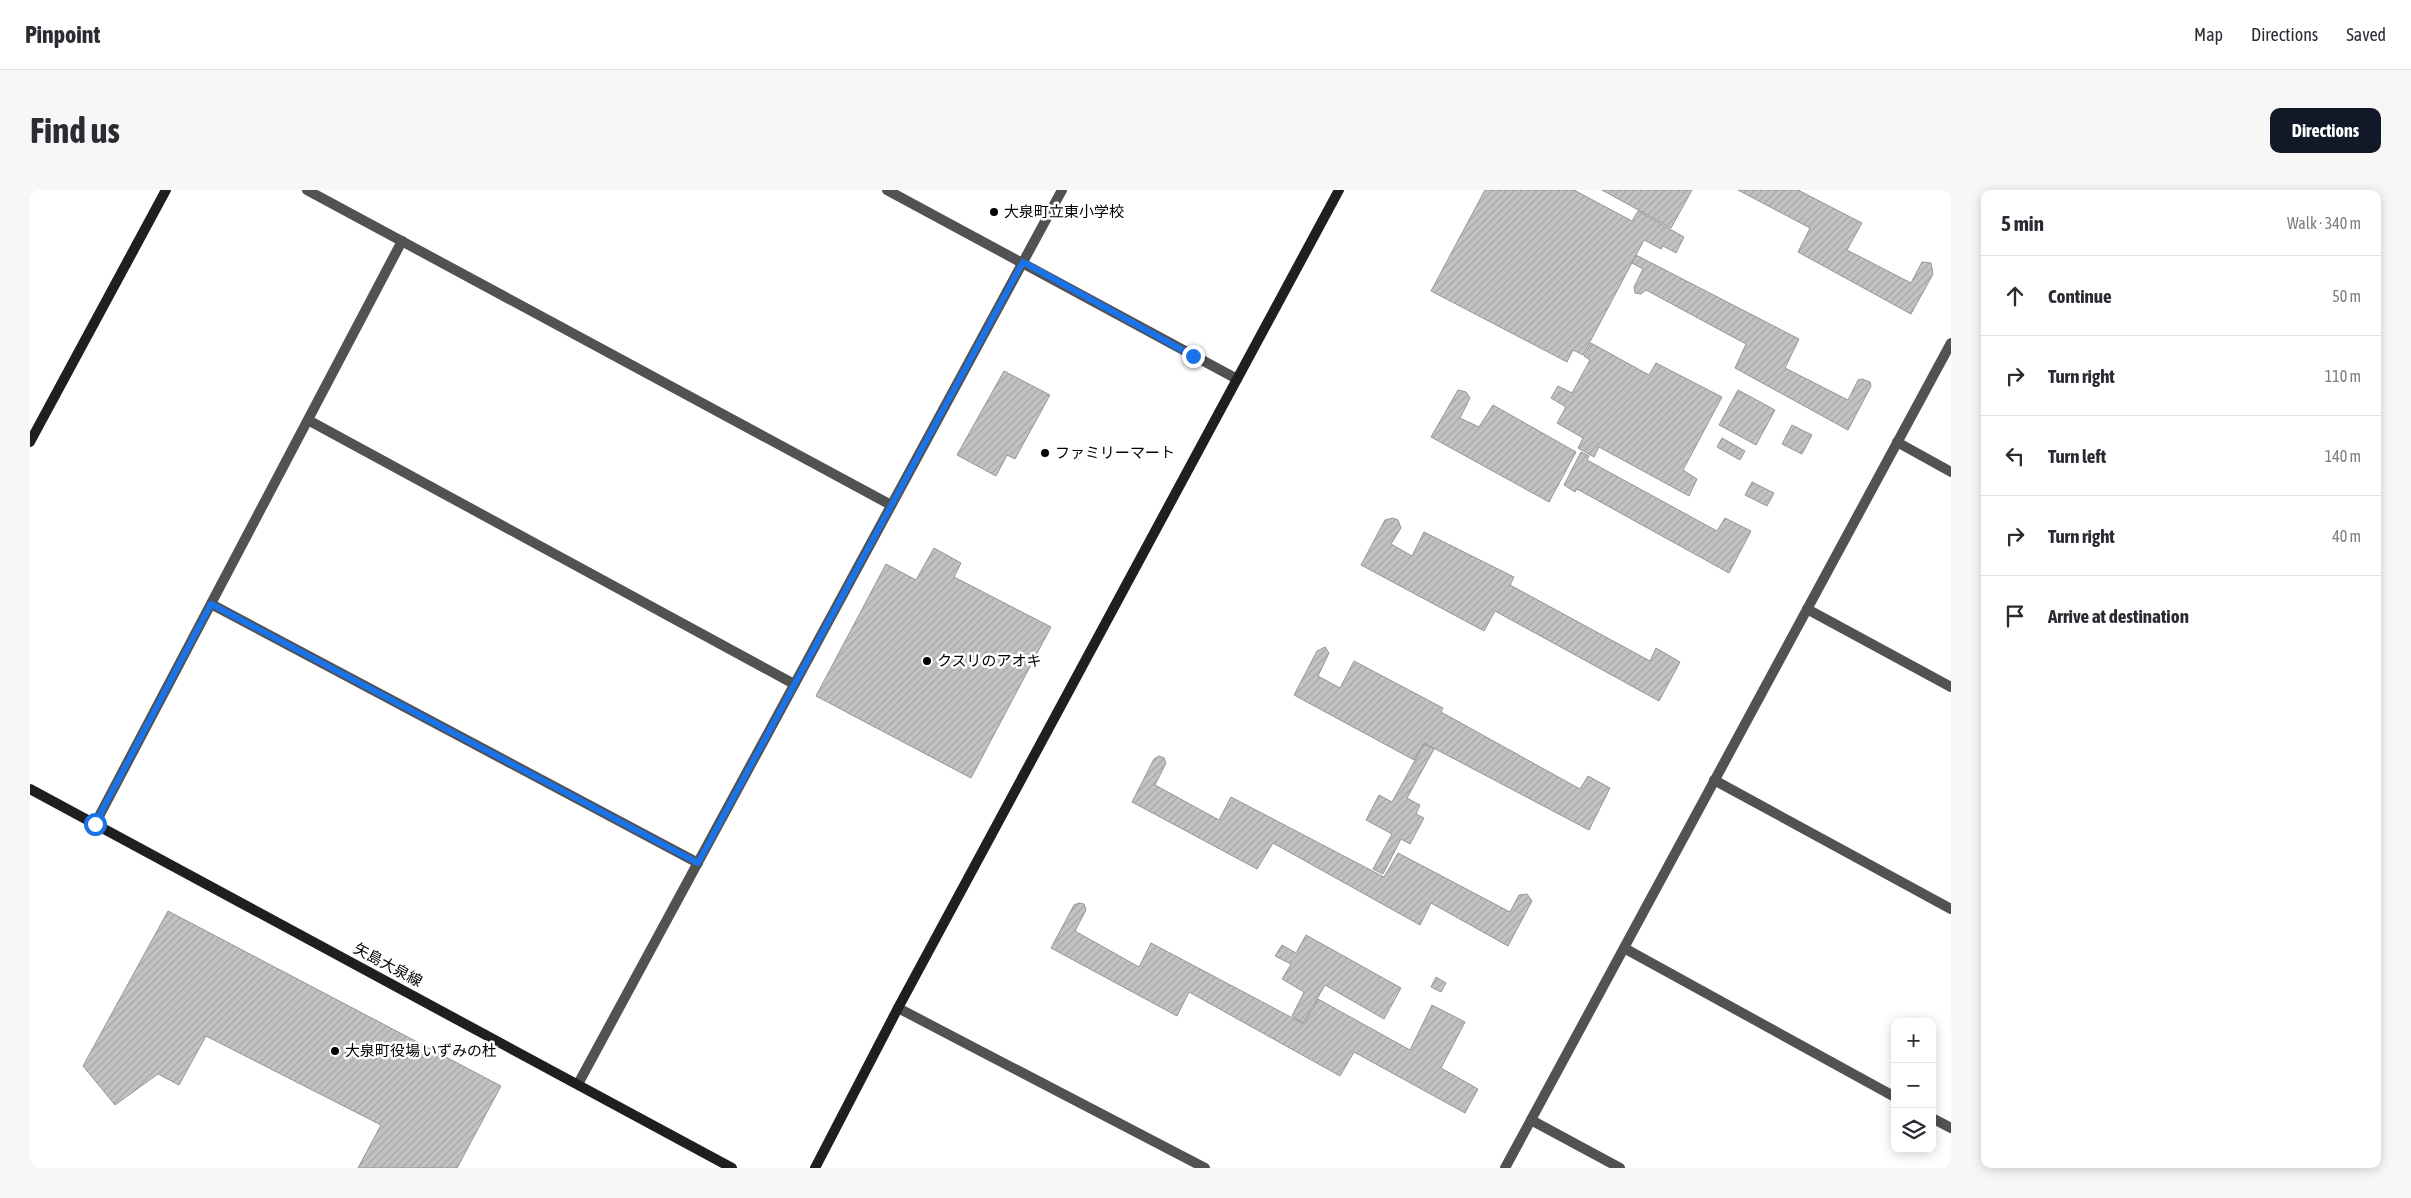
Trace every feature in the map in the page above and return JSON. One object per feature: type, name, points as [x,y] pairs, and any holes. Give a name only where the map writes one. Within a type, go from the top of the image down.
[{"type":"street","points":[[30,442],[166,190]]},
{"type":"street","points":[[306,190],[891,505]]},
{"type":"street","points":[[887,190],[1237,379]]},
{"type":"street","points":[[578,1084],[1062,190]]},
{"type":"street","points":[[816,1168],[898,1008],[1339,190]]},
{"type":"street","points":[[95,824],[402,241]]},
{"type":"street","points":[[1505,1168],[1951,343]]},
{"type":"street","points":[[308,420],[794,684]]},
{"type":"street","points":[[1897,442],[1951,472]]},
{"type":"street","points":[[211,604],[698,863]]},
{"type":"street","points":[[1807,609],[1951,687]]},
{"type":"street","points":[[1714,780],[1951,909]]},
{"type":"street","name":"矢島大泉線","points":[[30,789],[732,1168]]},
{"type":"street","points":[[1624,948],[1891,1095]]},
{"type":"street","points":[[898,1008],[1205,1168]]},
{"type":"street","points":[[1531,1120],[1620,1168]]},
{"type":"street","points":[[1936,1120],[1951,1128]]},
{"type":"building","points":[[1485,190],[1574,190],[1632,221],[1638,211],[1684,237],[1676,253],[1663,246],[1661,249],[1644,240],[1583,355],[1573,350],[1567,362],[1431,291]]},
{"type":"building","points":[[1602,190],[1692,190],[1671,228]]},
{"type":"building","points":[[1738,190],[1798,190],[1862,223],[1847,250],[1911,283],[1922,262],[1931,263],[1933,274],[1911,314],[1798,252],[1810,228]]},
{"type":"building","points":[[1636,255],[1799,339],[1785,368],[1848,400],[1858,380],[1862,379],[1870,382],[1871,386],[1848,430],[1735,368],[1746,344],[1646,290],[1641,294],[1635,293],[1634,287],[1643,269],[1632,263]]},
{"type":"building","points":[[1591,343],[1649,375],[1656,363],[1722,397],[1683,470],[1697,479],[1689,496],[1599,447],[1594,457],[1578,448],[1583,438],[1557,423],[1566,407],[1551,398],[1558,386],[1572,393],[1590,360],[1584,356]]},
{"type":"building","points":[[1004,371],[1050,395],[1015,459],[1007,455],[996,476],[957,455]]},
{"type":"building","points":[[1458,390],[1466,392],[1470,398],[1460,418],[1479,427],[1493,405],[1576,452],[1549,502],[1431,437]]},
{"type":"building","points":[[1738,390],[1775,410],[1756,445],[1719,425]]},
{"type":"building","points":[[1792,425],[1812,435],[1802,454],[1782,444]]},
{"type":"building","points":[[1722,438],[1745,451],[1740,460],[1717,447]]},
{"type":"building","points":[[1581,452],[1589,456],[1587,460],[1717,531],[1725,518],[1751,531],[1729,573],[1577,489],[1575,492],[1564,485]]},
{"type":"building","points":[[1752,482],[1774,493],[1767,506],[1745,495]]},
{"type":"building","points":[[1393,518],[1398,520],[1401,528],[1391,544],[1412,556],[1424,532],[1514,577],[1510,585],[1650,661],[1656,648],[1680,662],[1659,701],[1495,611],[1484,631],[1361,565],[1385,520]]},
{"type":"building","points":[[934,548],[961,563],[954,577],[1051,627],[971,778],[816,696],[886,564],[916,580]]},
{"type":"building","points":[[1325,647],[1329,653],[1318,676],[1340,688],[1354,661],[1443,708],[1441,712],[1580,789],[1588,776],[1610,788],[1589,830],[1424,743],[1414,760],[1294,695],[1317,651]]},
{"type":"building","points":[[1424,744],[1434,749],[1407,798],[1420,805],[1416,814],[1424,818],[1410,844],[1401,839],[1383,874],[1373,869],[1392,834],[1366,820],[1379,795],[1392,802]]},
{"type":"building","points":[[1159,756],[1164,758],[1166,763],[1155,785],[1219,820],[1231,797],[1384,877],[1398,853],[1510,912],[1519,895],[1527,894],[1532,901],[1508,946],[1431,903],[1420,925],[1273,843],[1257,869],[1132,802],[1154,759]]},
{"type":"building","points":[[1084,904],[1086,910],[1075,931],[1139,967],[1151,943],[1304,1024],[1318,999],[1410,1050],[1432,1005],[1465,1022],[1441,1068],[1478,1089],[1465,1113],[1354,1052],[1340,1076],[1189,992],[1177,1016],[1051,948],[1074,905]]},
{"type":"building","name":"大泉町役場 いずみの杜","points":[[168,911],[501,1086],[457,1168],[358,1168],[381,1125],[206,1036],[179,1085],[158,1074],[115,1105],[83,1066]]},
{"type":"building","points":[[1306,935],[1401,988],[1384,1019],[1325,985],[1303,1023],[1292,1016],[1304,992],[1282,979],[1291,964],[1275,956],[1282,945],[1296,953]]},
{"type":"building","points":[[1436,977],[1446,983],[1441,992],[1431,987]]},
{"type":"place","name":"大泉町立東小学校","points":[[994,212]]},
{"type":"place","name":"ファミリーマート","points":[[1045,453]]},
{"type":"place","name":"クスリのアオキ","points":[[927,661]]},
{"type":"place","name":"大泉町役場 いずみの杜","points":[[335,1051]]},
{"type":"route","points":[[95,824],[211,604],[698,863],[1023,262],[1193,356]]}]
